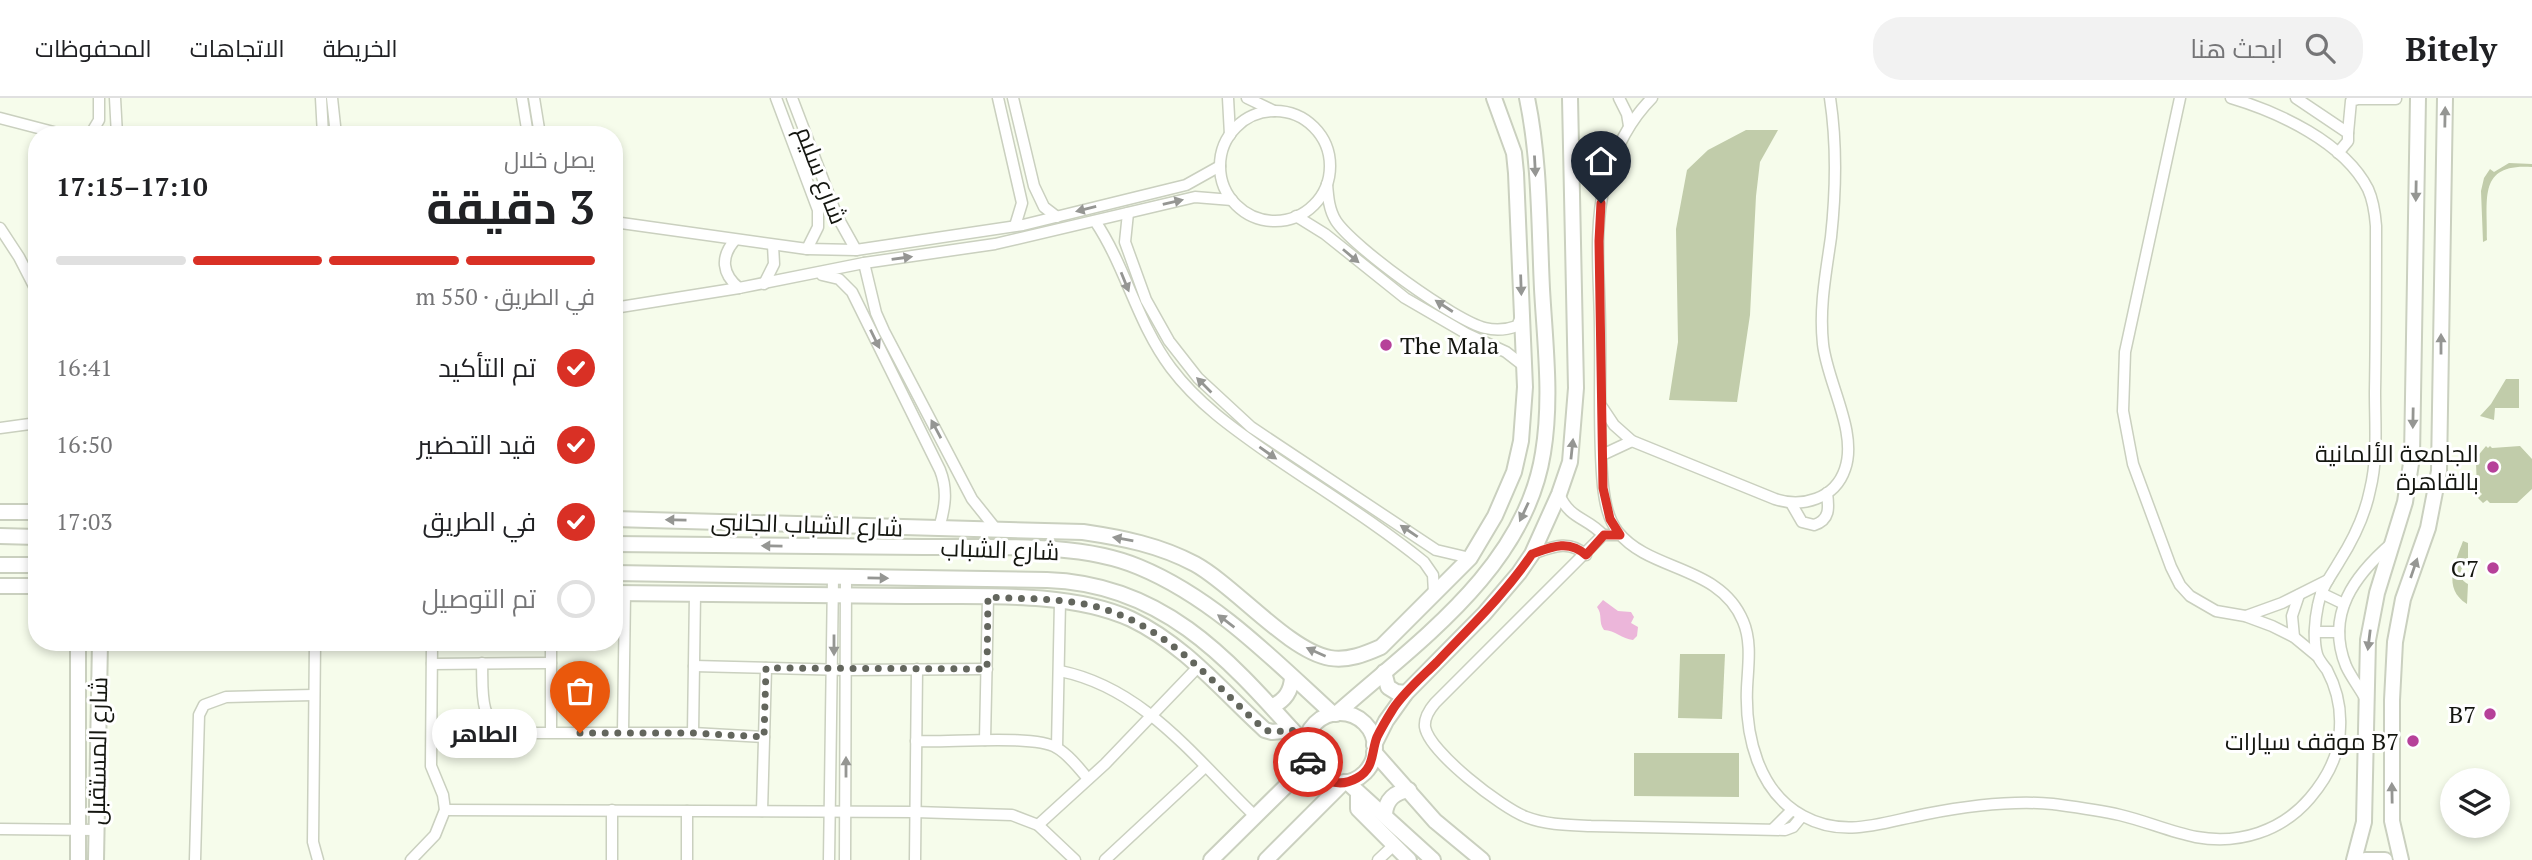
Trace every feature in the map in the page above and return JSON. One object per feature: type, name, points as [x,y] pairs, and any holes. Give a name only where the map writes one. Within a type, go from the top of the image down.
[{"type":"main road","points":[[1430,631],[1420,608],[1470,558],[1495,516],[1514,472],[1521,441],[1524,366],[1514,153],[1494,98]]},
{"type":"main road","points":[[1211,860],[1290,782],[1314,725],[1334,714],[1430,631],[1496,561],[1524,514],[1537,483],[1543,454],[1547,388],[1534,147],[1527,98]]},
{"type":"main road","points":[[1266,860],[1346,782],[1366,771],[1386,721],[1406,693],[1484,614],[1519,573],[1532,554],[1559,494],[1570,462],[1576,388],[1570,98]]},
{"type":"main road","points":[[2354,860],[2364,822],[2368,640],[2377,593],[2405,502],[2412,457],[2418,98]]},
{"type":"main road","points":[[2401,860],[2392,821],[2392,672],[2397,621],[2428,528],[2439,471],[2445,98]]},
{"type":"main road","points":[[1520,252],[1539,225]]},
{"type":"main road","points":[[0,512],[28,512]]},
{"type":"main road","name":"شارع الشباب الجانبى","points":[[623,519],[1083,532],[1144,542],[1197,566],[1229,586],[1294,640],[1321,656],[1343,659],[1366,654],[1381,647],[1420,608]]},
{"type":"main road","points":[[0,536],[28,537]]},
{"type":"main road","name":"شارع الشباب","points":[[623,544],[1010,548],[1102,556],[1138,566],[1178,587],[1242,633],[1334,714]]},
{"type":"main road","points":[[0,565],[28,565]]},
{"type":"main road","name":"شارع الشباب","points":[[623,573],[1063,580],[1111,590],[1140,600],[1184,626],[1212,647],[1273,706],[1305,748]]},
{"type":"main road","points":[[0,586],[28,586]]},
{"type":"main road","points":[[623,593],[988,597],[1088,605],[1132,620],[1173,643],[1265,730],[1292,730]]},
{"type":"main road","name":"شارع المستقبل","points":[[78,651],[78,860]]},
{"type":"main road","name":"شارع المستقبل","points":[[96,860],[100,651]]},
{"type":"main road","points":[[1384,672],[1388,687],[1396,692],[1406,693]]},
{"type":"main road","points":[[1273,706],[1285,698],[1292,685],[1292,678]]},
{"type":"main road","points":[[1334,714],[1359,719],[1370,730],[1374,749],[1435,821],[1482,860]]},
{"type":"main road","points":[[1305,748],[1310,765],[1320,776],[1333,782],[1346,782],[1385,814],[1433,860]]},
{"type":"main road","points":[[1385,814],[1394,794],[1409,790]]},
{"type":"main road","points":[[1358,793],[1359,809],[1409,860]]},
{"type":"main road","points":[[2365,860],[2385,860]]},
{"type":"street","points":[[95,126],[99,120],[99,98]]},
{"type":"street","points":[[115,98],[116,126]]},
{"type":"street","points":[[321,98],[323,126]]},
{"type":"street","points":[[332,98],[335,126]]},
{"type":"street","points":[[522,98],[527,126]]},
{"type":"street","points":[[534,98],[539,126]]},
{"type":"street","name":"شارع سليم","points":[[776,98],[818,210],[818,226],[807,249]]},
{"type":"street","name":"شارع سليم","points":[[792,98],[837,216],[856,250]]},
{"type":"street","points":[[998,98],[1022,208],[1015,226]]},
{"type":"street","points":[[1013,98],[1034,186],[1044,207],[1057,217]]},
{"type":"street","points":[[1228,98],[1230,135]]},
{"type":"street","points":[[1247,98],[1275,111],[1297,116],[1317,130],[1328,152],[1330,165],[1327,184],[1330,207],[1337,222],[1364,249],[1411,285],[1484,328],[1499,331],[1517,326],[1522,314]]},
{"type":"street","points":[[1619,98],[1627,114],[1629,127]]},
{"type":"street","points":[[1651,98],[1629,127],[1611,164],[1601,203],[1601,405],[1607,509],[1620,535],[1635,547],[1713,585],[1737,608],[1748,639],[1746,696],[1753,749],[1773,790],[1792,810],[1802,816],[1840,829],[1860,829],[1930,813],[1988,805],[2037,803],[2114,814],[2195,837],[2227,839],[2256,835],[2288,819],[2302,807],[2325,779],[2333,762],[2339,744],[2339,706],[2327,671],[2317,656],[2294,638],[2273,626],[2202,605],[2180,585],[2141,490],[2130,451],[2123,411],[2122,381],[2128,338],[2180,98]]},
{"type":"street","points":[[1601,405],[1614,425],[1632,440],[1775,499],[1791,503],[1810,501],[1827,493],[1842,477],[1848,455],[1846,431],[1826,365],[1821,326],[1834,194],[1835,151],[1830,98]]},
{"type":"street","points":[[2231,98],[2290,121],[2338,153],[2358,174],[2374,207],[2375,447],[2370,492],[2347,549],[2321,593],[2315,632],[2317,656]]},
{"type":"street","points":[[2295,98],[2348,133]]},
{"type":"street","points":[[2338,153],[2348,141],[2351,101],[2396,99]]},
{"type":"street","points":[[1275,111],[1248,118],[1230,135],[1221,155],[1220,166],[1225,190],[1232,200],[1242,209],[1268,220],[1282,220],[1296,216],[1315,204],[1327,184]]},
{"type":"street","points":[[0,118],[31,126]]},
{"type":"street","points":[[99,120],[110,126]]},
{"type":"street","points":[[787,126],[801,120]]},
{"type":"street","points":[[623,223],[807,249],[856,250],[1057,217],[1186,185],[1220,166]]},
{"type":"street","points":[[1186,185],[1194,189],[1195,197]]},
{"type":"street","points":[[1019,192],[1030,195],[1034,186]]},
{"type":"street","points":[[623,307],[764,284],[864,263],[985,246],[1195,197],[1232,200]]},
{"type":"street","points":[[1128,213],[1125,242],[1146,300],[1169,341],[1198,378],[1251,427],[1429,545],[1440,551],[1470,558]]},
{"type":"street","points":[[1296,216],[1325,234],[1405,298],[1516,358],[1524,366]]},
{"type":"street","points":[[1095,221],[1111,245],[1139,314],[1159,351],[1196,396],[1224,422],[1424,562],[1433,575],[1434,593]]},
{"type":"street","points":[[1325,234],[1325,225],[1337,222]]},
{"type":"street","points":[[0,228],[28,274]]},
{"type":"street","points":[[1111,245],[1118,239],[1125,242]]},
{"type":"street","points":[[735,240],[724,260],[727,274],[739,288]]},
{"type":"street","points":[[764,284],[774,264],[773,244]]},
{"type":"street","points":[[864,263],[869,288],[884,331],[977,508],[996,529]]},
{"type":"street","points":[[818,274],[839,279],[852,292],[936,461],[946,488],[939,528]]},
{"type":"street","points":[[852,292],[858,287],[869,288]]},
{"type":"street","points":[[1494,346],[1499,331]]},
{"type":"street","points":[[1224,422],[1233,411]]},
{"type":"street","points":[[0,428],[28,424]]},
{"type":"street","points":[[1602,455],[1632,440]]},
{"type":"street","points":[[936,461],[950,454]]},
{"type":"street","points":[[1791,503],[1801,522],[1814,525],[1825,520],[1828,514],[1827,493]]},
{"type":"street","points":[[1559,494],[1570,513],[1604,535],[1620,535]]},
{"type":"street","points":[[1604,535],[1429,710],[1425,727],[1432,741],[1484,792],[1510,809],[1535,820],[1561,825],[1790,829],[1802,816]]},
{"type":"street","points":[[2365,698],[2347,668],[2339,632],[2344,604],[2359,575],[2392,542]]},
{"type":"street","points":[[1424,562],[1430,555],[1429,545]]},
{"type":"street","points":[[1532,554],[1563,545],[1578,548],[1586,555]]},
{"type":"street","points":[[840,577],[846,670],[845,860]]},
{"type":"street","points":[[2245,616],[2299,595],[2328,580]]},
{"type":"street","points":[[2321,593],[2344,604]]},
{"type":"street","points":[[693,733],[695,594]]},
{"type":"street","points":[[829,860],[834,669],[840,595]]},
{"type":"street","points":[[2294,638],[2292,616],[2299,595]]},
{"type":"street","points":[[985,740],[988,597]]},
{"type":"street","points":[[1057,747],[1060,601]]},
{"type":"street","points":[[2315,632],[2339,632]]},
{"type":"street","points":[[314,858],[315,651]]},
{"type":"street","points":[[417,858],[435,835],[445,810],[443,795],[431,766],[432,651]]},
{"type":"street","points":[[551,651],[551,732]]},
{"type":"street","points":[[621,651],[623,732]]},
{"type":"street","points":[[482,663],[483,699],[488,718],[494,726],[506,733],[693,733],[764,737]]},
{"type":"street","points":[[432,664],[551,663]]},
{"type":"street","points":[[694,666],[846,670],[987,669]]},
{"type":"street","points":[[1038,825],[1105,764],[1199,666]]},
{"type":"street","points":[[762,811],[766,668]]},
{"type":"street","points":[[915,860],[917,669]]},
{"type":"street","points":[[1060,671],[1111,689],[1152,715],[1256,817]]},
{"type":"street","points":[[195,860],[199,715],[204,705],[226,697],[314,695]]},
{"type":"street","points":[[916,741],[985,740],[1038,743],[1057,747],[1088,779]]},
{"type":"street","points":[[1105,860],[1205,767]]},
{"type":"street","points":[[445,810],[915,812],[1012,815],[1038,825],[1075,860]]},
{"type":"street","points":[[612,810],[612,860]]},
{"type":"street","points":[[1773,829],[1792,810]]},
{"type":"street","points":[[687,811],[687,860]]},
{"type":"street","points":[[0,829],[96,830]]},
{"type":"street","points":[[1378,860],[1394,845]]},
{"type":"green space","points":[[1746,130],[1778,130],[1760,162],[1750,315],[1737,402],[1669,400],[1678,342],[1676,229],[1687,170],[1708,150]]},
{"type":"green space","points":[[2509,163],[2532,164],[2532,167],[2514,167],[2502,171],[2494,178],[2487,198],[2487,240],[2483,242],[2481,191],[2484,178],[2490,169],[2494,172]]},
{"type":"green space","points":[[2506,379],[2519,379],[2519,408],[2495,408],[2494,420],[2480,416],[2491,404]]},
{"type":"green space","points":[[2486,446],[2520,446],[2532,459],[2532,489],[2517,503],[2490,503],[2487,500],[2483,503],[2478,498],[2482,494],[2477,489],[2476,458]]},
{"type":"green space","points":[[2463,541],[2468,543],[2468,563],[2460,573],[2468,584],[2467,604],[2459,598],[2453,583],[2454,566]]},
{"type":"green space","points":[[1680,654],[1725,654],[1722,719],[1678,718]]},
{"type":"green space","points":[[1634,753],[1739,753],[1739,797],[1634,796]]},
{"type":"shaded area","points":[[1603,600],[1618,611],[1631,612],[1634,617],[1631,623],[1638,627],[1637,636],[1633,640],[1604,630],[1597,607]]},
{"type":"way so far","points":[[580,733],[693,733],[764,737],[766,668],[987,669],[988,597],[1073,602],[1111,611],[1132,620],[1173,643],[1265,730],[1292,730],[1305,744],[1308,762]]},
{"type":"place","name":"The Mala","points":[[1386,345]]},
{"type":"place","name":"الجامعة الألمانية بالقاهرة","points":[[2493,467]]},
{"type":"place","name":"C7","points":[[2493,568]]},
{"type":"place","name":"B7","points":[[2490,714]]},
{"type":"place","name":"الطاهر","points":[[580,733]]},
{"type":"place","name":"موقف سيارات B7","points":[[2413,741]]},
{"type":"route","points":[[1308,762],[1320,776],[1333,782],[1345,782],[1360,776],[1370,766],[1378,735],[1395,706],[1484,614],[1532,554],[1553,546],[1568,545],[1578,548],[1586,555],[1604,535],[1620,535],[1610,519],[1603,488],[1599,241],[1601,203]]}]
